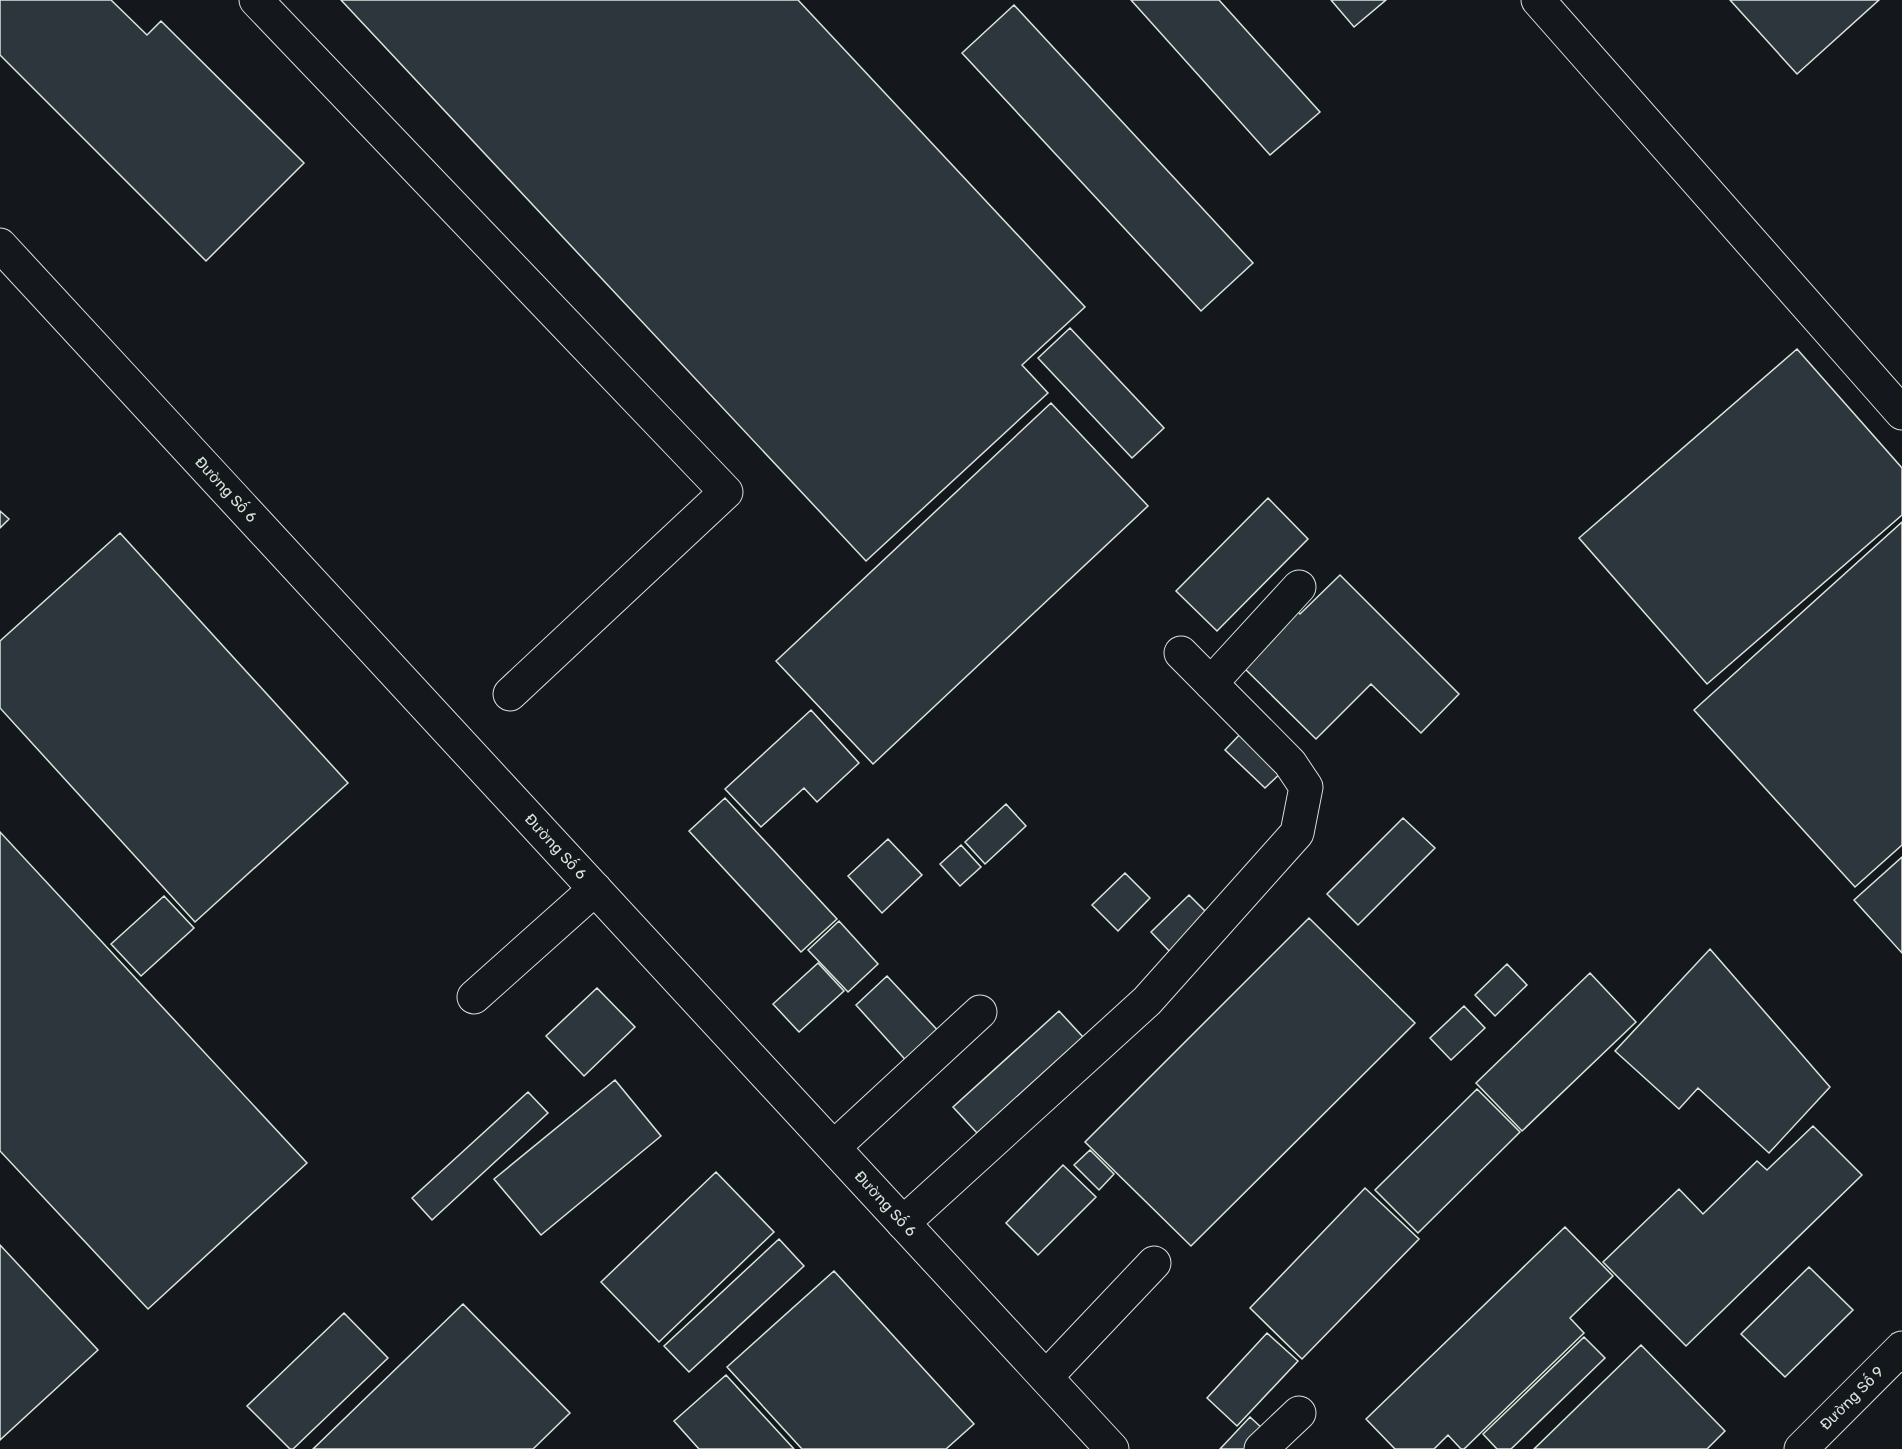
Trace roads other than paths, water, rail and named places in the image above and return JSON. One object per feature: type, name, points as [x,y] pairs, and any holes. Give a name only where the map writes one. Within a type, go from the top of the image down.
[{"type":"street","points":[[256,0],[726,492],[510,694]]},
{"type":"street","points":[[1538,0],[1902,413]]},
{"type":"street","name":"Đường Số 6","points":[[0,245],[1046,1377],[1096,1444]]},
{"type":"street","points":[[1211,682],[1299,587]]},
{"type":"street","points":[[903,1223],[1147,1001],[1297,833],[1306,787],[1290,764],[1181,653]]},
{"type":"street","points":[[474,997],[595,889]]},
{"type":"street","points":[[834,1147],[980,1012]]},
{"type":"street","points":[[1046,1377],[1154,1263]]},
{"type":"street","name":"Đường Số 9","points":[[1801,1449],[1902,1348]]},
{"type":"street","points":[[1261,1449],[1299,1413]]}]
